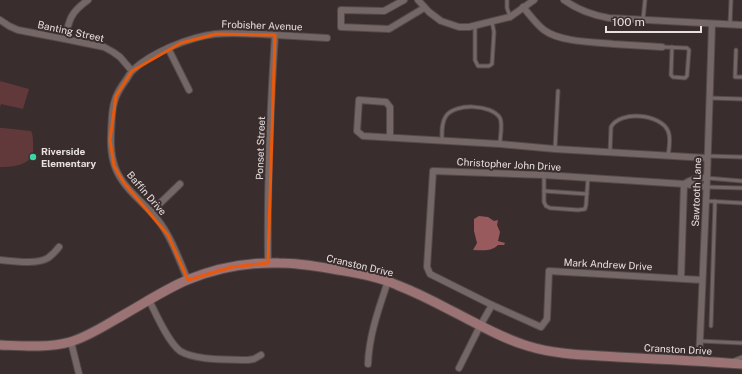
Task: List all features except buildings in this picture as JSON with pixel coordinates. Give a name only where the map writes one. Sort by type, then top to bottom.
[{"type":"street","points":[[65,39],[68,23],[71,17],[74,12],[88,0]]},
{"type":"street","points":[[404,0],[384,11],[341,10],[341,27],[389,29],[424,8]]},
{"type":"street","points":[[418,0],[424,8],[434,16],[459,27],[475,26],[510,16],[533,0]]},
{"type":"street","points":[[564,0],[577,8],[598,16],[742,25]]},
{"type":"street","points":[[524,7],[534,21],[545,30],[558,37],[570,40],[599,43],[662,47]]},
{"type":"street","name":"Banting Street","points":[[0,20],[18,30],[33,34],[104,47],[120,57],[132,71]]},
{"type":"street","name":"Sawtooth Lane","points":[[699,361],[712,24]]},
{"type":"street","name":"Frobisher Avenue","points":[[132,71],[168,48],[196,38],[216,34],[239,33],[327,38]]},
{"type":"street","name":"Ponset Street","points":[[268,263],[271,102],[275,35]]},
{"type":"street","points":[[168,48],[189,90]]},
{"type":"street","name":"Baffin Drive","points":[[132,71],[116,96],[113,108],[110,149],[114,166],[130,191],[159,221],[168,235],[188,280]]},
{"type":"street","points":[[390,138],[390,107],[386,102],[359,100],[357,131],[363,136],[390,138],[500,144],[668,156],[707,157]]},
{"type":"street","name":"Christopher John Drive","points":[[428,271],[432,171],[544,175],[684,184],[706,187]]},
{"type":"street","name":"Christopher John Drive","points":[[684,184],[691,180],[707,178]]},
{"type":"street","points":[[151,212],[180,184]]},
{"type":"street","points":[[681,278],[684,184]]},
{"type":"street","points":[[0,260],[38,262],[54,253],[59,247]]},
{"type":"street","name":"Cranston Drive","points":[[0,345],[37,347],[71,342],[91,334],[149,300],[188,280],[232,266],[268,263],[298,264],[365,275],[388,281],[429,299],[480,326],[517,342],[551,352],[742,364]]},
{"type":"street","name":"Mark Andrew Drive","points":[[428,271],[430,274],[492,305],[541,327],[547,319],[549,271],[702,280]]},
{"type":"street","points":[[368,364],[368,355],[374,324],[388,281]]},
{"type":"street","points":[[149,300],[172,343],[189,355],[201,358],[248,360],[261,356]]},
{"type":"street","points":[[459,368],[492,305]]},
{"type":"street","points":[[71,342],[79,374]]},
{"type":"lane","points":[[507,0],[507,8],[510,16]]},
{"type":"lane","points":[[644,20],[645,0]]},
{"type":"lane","points":[[730,25],[731,0]]},
{"type":"lane","points":[[475,26],[475,60],[478,66],[489,66],[492,64],[494,32],[491,22]]},
{"type":"lane","points":[[662,47],[672,47],[687,48],[689,50],[687,76],[685,78],[673,77],[671,75],[672,47]]},
{"type":"lane","points":[[736,50],[735,77],[742,77]]},
{"type":"lane","points":[[555,149],[558,91]]},
{"type":"lane","points":[[709,98],[742,100]]},
{"type":"lane","points":[[442,141],[443,122],[445,117],[454,110],[474,107],[486,109],[497,115],[500,119],[500,144]]},
{"type":"lane","points":[[610,152],[613,124],[617,121],[630,117],[645,117],[663,124],[668,130],[668,156]]},
{"type":"lane","points":[[707,157],[742,157]]},
{"type":"lane","points":[[544,175],[544,202],[546,206],[550,208],[578,210],[585,209],[588,178]]},
{"type":"lane","points":[[707,178],[742,181]]},
{"type":"lane","points":[[706,187],[742,188]]},
{"type":"lane","points":[[544,191],[587,194]]},
{"type":"lane","points":[[706,201],[742,203]]},
{"type":"lane","points":[[711,326],[715,201]]},
{"type":"lane","points":[[701,311],[711,311]]},
{"type":"lane","points":[[700,341],[742,343]]},
{"type":"lane","points":[[723,363],[742,357]]},
{"type":"highlighted area","points":[[216,34],[275,35],[268,263],[232,267],[188,280],[168,235],[124,183],[114,166],[110,140],[116,96],[132,71],[181,43]]},
{"type":"shaded area","points":[[0,81],[29,89],[23,109],[1,104],[0,107]]},
{"type":"shaded area","points":[[0,128],[31,131],[33,137],[33,151],[32,156],[26,162],[8,167],[0,167]]},
{"type":"shaded area","points":[[479,216],[488,217],[494,221],[498,220],[497,225],[500,232],[498,241],[505,243],[504,245],[498,245],[490,250],[473,250],[477,243],[474,231],[474,219]]},
{"type":"place","name":"Riverside Elementary","points":[[33,157]]}]
